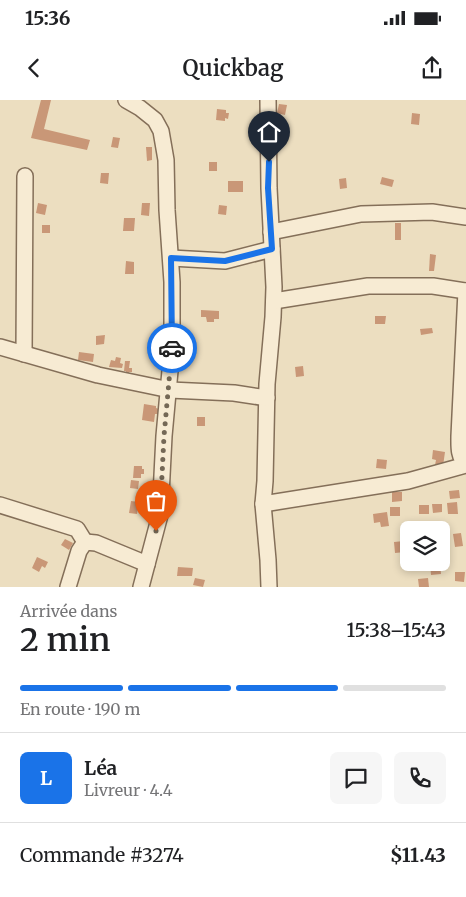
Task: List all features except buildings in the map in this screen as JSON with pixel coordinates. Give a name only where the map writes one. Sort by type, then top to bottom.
[{"type":"street","points":[[126,100],[155,120],[162,131],[166,160],[171,258],[172,350],[170,390],[164,436],[160,515],[141,587]]},
{"type":"street","points":[[268,100],[268,188],[274,301],[267,398],[263,504],[268,560],[268,587]]},
{"type":"street","points":[[24,354],[25,176]]},
{"type":"street","points":[[271,232],[362,214],[432,212],[466,217]]},
{"type":"street","points":[[171,258],[225,261],[272,249]]},
{"type":"street","points":[[263,504],[408,481],[466,464],[460,454],[458,436],[466,291],[433,286],[368,286],[274,301]]},
{"type":"street","points":[[0,347],[98,376],[170,390],[234,393],[267,398]]},
{"type":"street","points":[[0,504],[76,529],[85,542]]},
{"type":"street","points":[[85,542],[96,543],[147,564]]},
{"type":"street","points":[[68,587],[79,551],[85,542]]},
{"type":"way so far","points":[[156,531],[160,515],[164,436],[170,390],[172,348]]},
{"type":"route","points":[[172,348],[171,258],[225,261],[272,249],[268,188],[269,162]]}]
